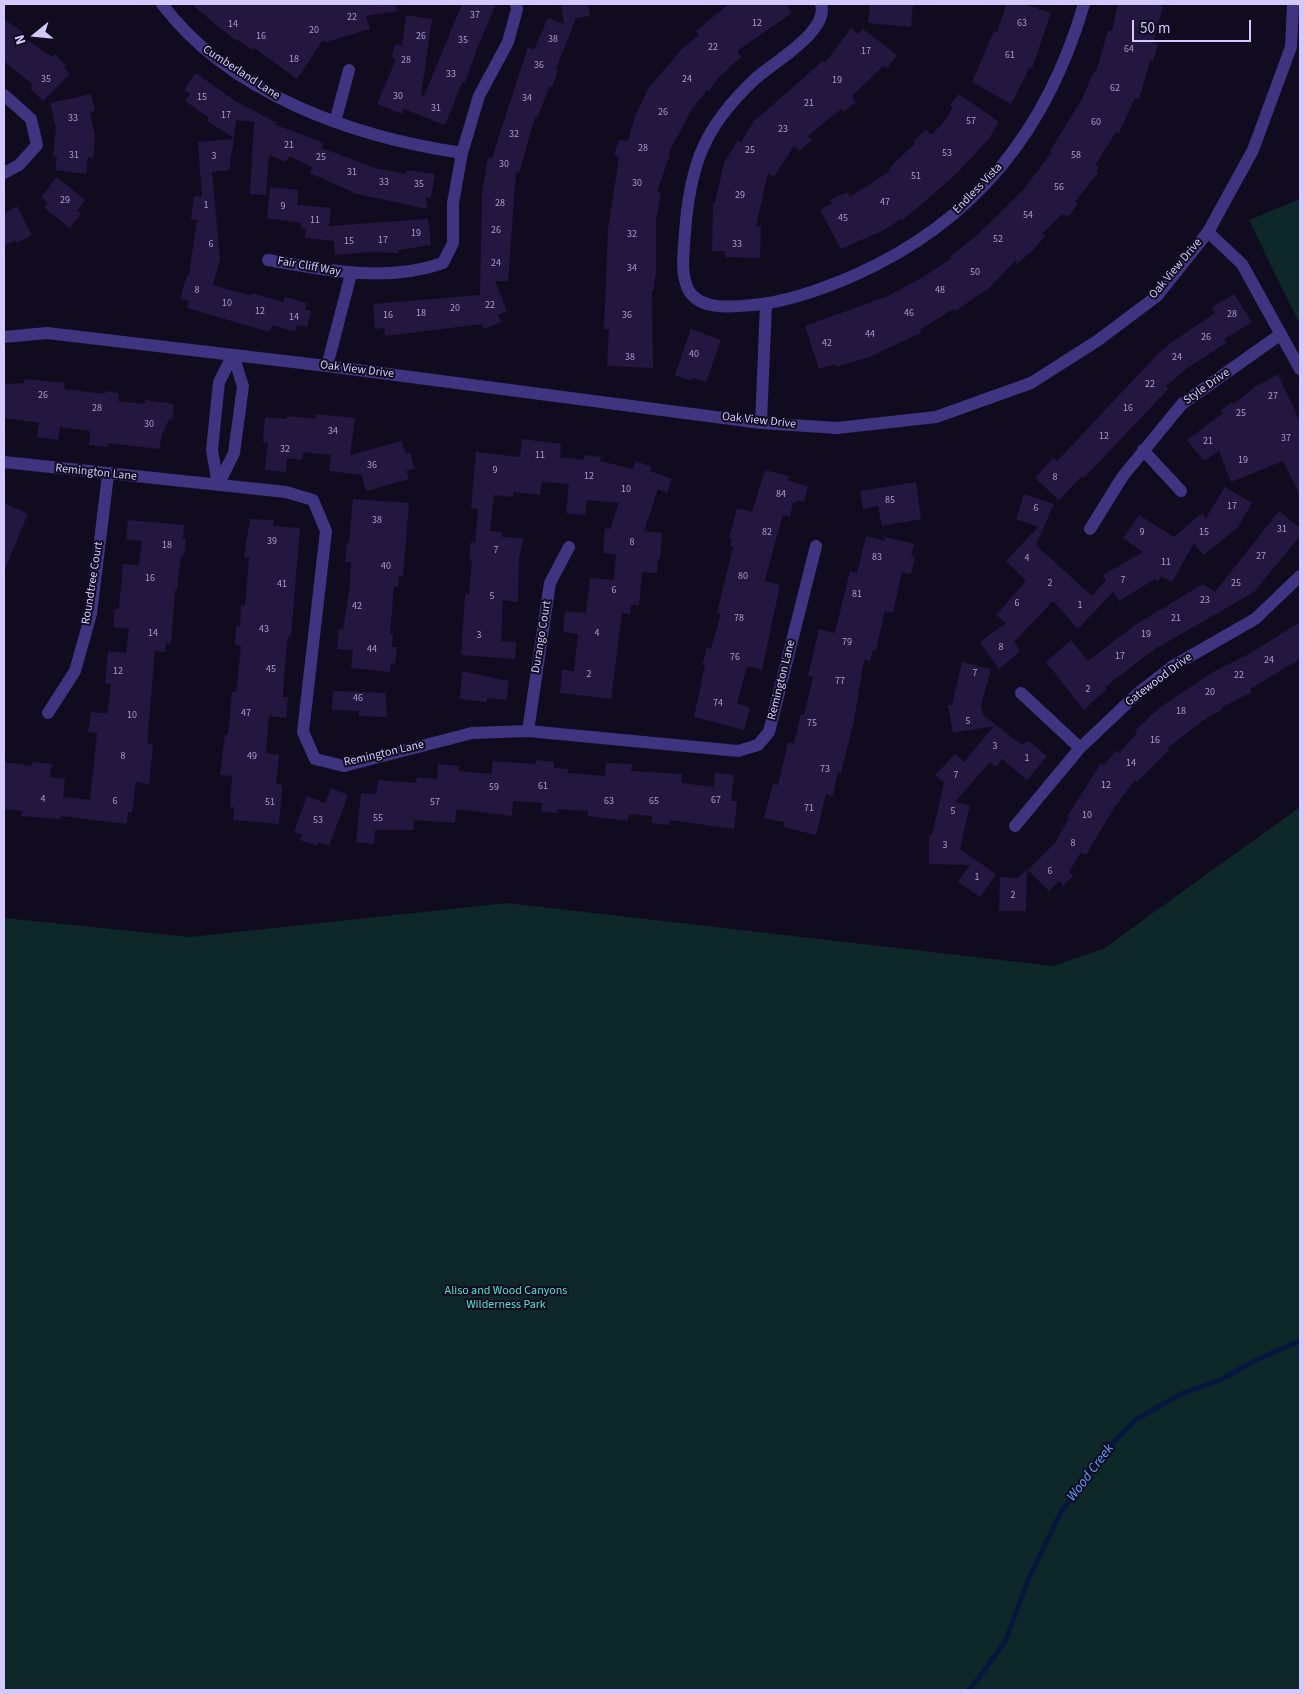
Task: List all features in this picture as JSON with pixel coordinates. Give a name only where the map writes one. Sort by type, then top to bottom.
[{"type":"street","name":"Cumberland Lane","points":[[162,4],[199,45],[234,70],[283,100],[335,122],[418,147],[462,153]]},
{"type":"street","name":"Fair Cliff Way","points":[[268,260],[351,274],[425,270],[443,263],[453,243],[452,204],[462,153],[479,96],[508,42],[517,9],[516,4]]},
{"type":"street","name":"Endless Vista","points":[[820,4],[821,18],[814,30],[754,80],[716,121],[696,162],[687,204],[684,277],[689,292],[702,302],[730,307],[766,304],[834,284],[892,258],[940,226],[986,184],[1033,124],[1063,65],[1084,4]]},
{"type":"street","name":"Oak View Drive","points":[[4,337],[47,333],[327,366],[761,423],[837,428],[936,417],[1031,383],[1097,341],[1157,296],[1208,232],[1253,150],[1291,46],[1293,4]]},
{"type":"street","points":[[335,122],[349,70]]},
{"type":"street","points":[[4,95],[31,119],[37,145],[19,165],[4,173]]},
{"type":"street","points":[[1208,232],[1242,264],[1300,369]]},
{"type":"street","points":[[327,366],[351,274]]},
{"type":"street","points":[[761,423],[766,304]]},
{"type":"street","name":"Style Drive","points":[[1090,529],[1123,476],[1182,404],[1281,334]]},
{"type":"street","points":[[218,485],[212,450],[219,382],[234,355]]},
{"type":"street","points":[[218,485],[234,453],[243,386],[234,355]]},
{"type":"street","points":[[214,429],[237,431]]},
{"type":"street","points":[[1143,450],[1181,490]]},
{"type":"street","name":"Remington Lane","points":[[4,462],[108,475],[286,492],[313,500],[326,531],[303,732],[315,759],[344,766],[472,733],[528,731],[738,752],[758,745],[769,732],[816,546]]},
{"type":"street","name":"Roundtree Court","points":[[48,713],[75,671],[91,614],[108,475]]},
{"type":"street","name":"Durango Court","points":[[528,731],[550,583],[569,547]]},
{"type":"street","name":"Gatewood Drive","points":[[1015,826],[1080,748],[1136,694],[1173,666],[1255,618],[1300,576]]},
{"type":"street","points":[[1021,693],[1080,748]]},
{"type":"green space","points":[[1300,199],[1300,325],[1249,220]]},
{"type":"green space","name":"Aliso and Wood Canyons Wilderness Park","points":[[1300,807],[1300,1690],[4,1690],[4,918],[190,937],[507,903],[1053,966],[1103,949]]},
{"type":"building","points":[[191,4],[396,4],[397,11],[366,16],[370,29],[326,42],[323,40],[297,79],[254,48],[253,50],[235,40]]},
{"type":"building","points":[[462,4],[496,4],[477,48],[465,83],[462,82],[445,125],[404,109],[402,114],[377,104],[396,59],[391,57],[396,44],[402,46],[406,15],[432,19],[421,95],[424,96]]},
{"type":"building","points":[[561,4],[588,4],[590,16],[576,18],[556,69],[558,70],[552,87],[550,86],[537,118],[535,117],[519,173],[516,172],[508,281],[495,281],[507,311],[498,315],[501,322],[484,329],[482,324],[385,336],[384,328],[375,329],[373,304],[480,295],[482,194],[488,157],[492,158],[528,47],[534,50],[548,18],[564,24]]},
{"type":"building","points":[[729,4],[786,4],[792,13],[737,51],[741,57],[718,78],[692,109],[668,154],[670,154],[657,192],[661,193],[656,219],[656,276],[654,290],[652,290],[653,368],[607,366],[609,329],[604,329],[608,229],[619,157],[614,155],[619,140],[628,141],[635,116],[649,87],[682,49],[699,35],[696,31]]},
{"type":"building","points":[[870,4],[913,4],[911,27],[868,23]]},
{"type":"building","points":[[1007,4],[1024,4],[1051,13],[1032,68],[1030,67],[1011,104],[972,82],[994,31],[997,32]]},
{"type":"building","points":[[1118,4],[1153,4],[1163,6],[1153,43],[1158,44],[1153,61],[1150,60],[1139,100],[1135,98],[1119,133],[1116,132],[1095,165],[1099,167],[1096,172],[1098,173],[1075,202],[1078,204],[1069,216],[1062,214],[1042,234],[1045,236],[1031,252],[1017,264],[1015,261],[989,288],[955,311],[953,309],[920,330],[921,333],[869,357],[836,367],[835,364],[819,369],[805,326],[888,296],[925,276],[952,258],[950,256],[974,238],[1023,190],[1052,152],[1050,151],[1082,99],[1094,71],[1096,72],[1108,30],[1112,31]]},
{"type":"building","points":[[4,19],[25,34],[23,37],[52,57],[55,54],[66,66],[64,68],[70,74],[43,101],[30,88],[33,85],[4,61]]},
{"type":"building","points":[[851,28],[858,34],[863,29],[897,55],[887,68],[883,66],[852,96],[855,102],[844,112],[841,109],[808,136],[812,140],[799,151],[794,146],[774,177],[768,173],[756,226],[761,226],[760,258],[725,257],[725,251],[712,251],[713,202],[715,203],[724,163],[738,140],[741,142],[754,121],[823,61],[825,63]]},
{"type":"building","points":[[196,73],[235,101],[279,124],[271,123],[324,143],[322,148],[375,168],[406,174],[407,170],[435,174],[431,198],[426,197],[428,209],[357,194],[310,173],[312,167],[289,156],[286,162],[269,155],[266,195],[250,194],[254,122],[236,120],[234,138],[207,121],[209,118],[185,101],[190,94],[184,90]]},
{"type":"building","points":[[91,94],[95,111],[90,112],[95,135],[93,158],[88,157],[86,174],[55,170],[57,157],[53,156],[56,128],[50,103]]},
{"type":"building","points":[[959,94],[999,122],[988,140],[954,176],[903,220],[901,219],[884,230],[841,249],[820,210],[832,203],[830,200],[847,192],[850,197],[890,171],[894,163],[915,144],[913,142],[926,129],[931,135],[942,124],[953,108],[950,105]]},
{"type":"building","points":[[234,139],[229,170],[212,172],[220,259],[213,285],[283,302],[285,297],[307,303],[305,309],[311,311],[307,327],[297,325],[295,332],[272,325],[270,332],[252,327],[187,308],[189,301],[180,299],[187,275],[189,275],[197,220],[191,219],[194,196],[202,197],[198,142]]},
{"type":"building","points":[[57,177],[85,200],[77,211],[81,214],[70,228],[44,208],[48,203],[41,197]]},
{"type":"building","points":[[270,187],[299,190],[297,205],[331,208],[329,226],[428,219],[431,245],[398,250],[399,253],[369,252],[335,255],[334,241],[305,238],[306,229],[301,228],[301,223],[267,218]]},
{"type":"building","points":[[17,206],[32,235],[17,243],[15,240],[4,246],[4,214]]},
{"type":"building","points":[[1234,294],[1252,322],[1224,339],[1226,343],[1186,369],[1166,386],[1169,388],[1085,477],[1081,477],[1059,500],[1035,478],[1053,458],[1057,461],[1157,355],[1169,344],[1215,313],[1211,308]]},
{"type":"building","points":[[691,329],[721,340],[706,382],[693,378],[692,381],[675,375]]},
{"type":"building","points":[[1278,374],[1300,422],[1300,495],[1283,461],[1231,482],[1219,451],[1203,460],[1187,440],[1223,413],[1221,410],[1232,402],[1233,404],[1255,387]]},
{"type":"building","points":[[25,379],[65,383],[64,389],[105,394],[105,391],[119,393],[118,401],[145,404],[145,400],[174,404],[172,420],[169,419],[162,434],[159,449],[108,443],[107,447],[89,445],[90,431],[60,427],[58,440],[37,437],[39,423],[4,418],[4,384],[24,383]]},
{"type":"building","points":[[316,414],[355,418],[350,455],[402,441],[406,454],[410,453],[415,468],[406,471],[409,479],[366,491],[362,475],[329,471],[331,455],[303,452],[302,460],[287,458],[286,472],[265,470],[268,443],[263,442],[265,417],[287,419],[287,416],[315,419]]},
{"type":"building","points":[[522,439],[561,444],[560,457],[584,460],[584,455],[601,457],[600,461],[633,469],[636,461],[652,467],[650,471],[672,479],[667,493],[658,489],[644,531],[662,533],[660,558],[658,558],[657,573],[642,572],[639,605],[631,605],[630,614],[622,613],[611,699],[560,693],[562,670],[574,671],[578,634],[563,632],[565,611],[586,613],[590,578],[614,580],[616,554],[603,553],[605,528],[610,529],[619,503],[587,500],[585,515],[566,513],[569,484],[542,482],[540,495],[513,492],[513,497],[494,495],[490,531],[502,532],[502,537],[523,538],[519,558],[518,602],[503,600],[501,641],[516,642],[515,659],[461,655],[465,594],[469,594],[472,560],[469,559],[471,542],[475,543],[478,509],[471,508],[476,452],[520,457]]},
{"type":"building","points":[[765,470],[789,476],[788,481],[808,486],[804,502],[798,500],[797,503],[793,502],[790,517],[783,515],[771,557],[765,581],[780,585],[762,670],[747,666],[737,704],[750,707],[744,730],[694,717],[705,665],[702,665],[707,648],[711,649],[721,613],[717,613],[733,547],[730,546],[732,539],[729,538],[737,508],[752,512]]},
{"type":"building","points":[[916,482],[921,519],[882,526],[878,506],[863,509],[860,491]]},
{"type":"building","points":[[1225,487],[1252,503],[1238,527],[1204,555],[1194,543],[1172,582],[1161,576],[1158,581],[1155,579],[1119,601],[1113,592],[1078,629],[1053,601],[1014,642],[1020,651],[999,669],[980,642],[1006,623],[996,615],[1026,581],[1006,561],[1038,527],[1016,519],[1024,494],[1054,504],[1036,545],[1092,596],[1106,580],[1103,575],[1143,552],[1123,538],[1139,515],[1174,537],[1202,513],[1206,518]]},
{"type":"building","points":[[353,499],[409,503],[403,576],[399,576],[398,587],[394,586],[390,634],[393,634],[392,647],[397,647],[395,664],[391,663],[390,672],[351,668],[353,650],[337,649],[339,629],[343,630],[349,592],[351,562],[345,562],[347,543],[349,543]]},
{"type":"building","points":[[4,503],[28,514],[4,571]]},
{"type":"building","points":[[1279,511],[1300,528],[1300,536],[1254,592],[1155,649],[1105,687],[1107,689],[1084,710],[1046,662],[1071,640],[1088,661],[1135,625],[1203,584],[1215,592]]},
{"type":"building","points":[[250,519],[274,520],[273,526],[300,528],[291,636],[288,636],[284,675],[283,697],[288,697],[286,718],[269,716],[266,753],[279,755],[276,784],[282,785],[282,791],[279,824],[233,820],[234,807],[230,807],[232,776],[220,775],[225,734],[228,735],[232,692],[236,692],[241,646],[235,645],[236,626],[240,626],[241,605],[245,606],[249,557],[244,557]]},
{"type":"building","points":[[128,520],[184,525],[183,539],[186,539],[184,556],[181,555],[177,590],[175,590],[171,644],[166,643],[165,652],[155,651],[147,743],[153,744],[149,784],[136,782],[132,812],[128,812],[127,824],[61,816],[60,819],[21,816],[22,811],[4,809],[4,762],[32,766],[33,762],[52,764],[50,777],[65,779],[63,797],[90,800],[97,733],[88,732],[91,712],[107,714],[111,684],[105,683],[108,651],[126,653],[129,629],[113,627],[115,609],[119,609],[123,564],[139,565],[142,541],[126,539]]},
{"type":"building","points":[[866,536],[885,541],[884,537],[914,544],[911,556],[915,557],[911,574],[902,572],[893,613],[885,611],[876,650],[873,650],[870,661],[864,660],[854,721],[841,773],[838,772],[833,796],[826,794],[816,835],[783,827],[784,822],[764,818],[773,784],[778,785],[788,742],[794,744],[801,714],[804,715],[813,677],[808,676],[819,629],[835,633],[850,571],[857,573]]},
{"type":"building","points":[[1300,622],[1300,659],[1250,689],[1252,692],[1221,708],[1222,710],[1208,717],[1167,748],[1169,750],[1137,782],[1135,780],[1114,808],[1086,855],[1081,852],[1069,872],[1073,876],[1063,886],[1059,881],[1049,891],[1028,870],[1055,843],[1069,818],[1067,817],[1101,763],[1104,765],[1117,750],[1119,753],[1137,733],[1135,731],[1159,708],[1213,672],[1251,653]]},
{"type":"building","points":[[962,662],[991,669],[981,705],[983,715],[1022,745],[1029,741],[1047,756],[1027,780],[1002,759],[996,767],[990,762],[955,802],[970,805],[960,849],[996,874],[980,897],[958,882],[970,865],[929,864],[929,835],[932,835],[944,783],[935,775],[955,754],[964,762],[994,726],[953,733],[948,705],[952,705]]},
{"type":"building","points":[[462,671],[508,681],[507,700],[487,698],[487,702],[460,699]]},
{"type":"building","points":[[333,691],[386,693],[387,717],[359,716],[359,711],[332,710]]},
{"type":"building","points":[[536,760],[554,762],[554,768],[568,769],[568,773],[605,776],[606,763],[632,764],[631,771],[682,774],[681,783],[714,787],[715,773],[734,775],[731,801],[737,801],[734,829],[670,820],[669,825],[652,823],[652,816],[629,814],[628,821],[588,816],[588,811],[558,809],[557,813],[541,811],[542,803],[513,801],[512,816],[456,809],[455,823],[414,820],[413,830],[375,830],[374,844],[356,842],[361,793],[376,794],[378,780],[416,783],[417,777],[437,779],[438,764],[459,766],[459,771],[492,774],[493,761],[535,764]]},
{"type":"building","points":[[331,788],[348,795],[329,846],[318,842],[317,846],[300,840],[302,835],[294,832],[307,796],[325,803]]},
{"type":"building","points":[[1027,869],[1026,911],[999,911],[1000,877],[1018,878]]},
{"type":"waterway","name":"Wood Creek","points":[[968,1690],[1006,1640],[1028,1580],[1061,1512],[1109,1447],[1135,1420],[1181,1394],[1220,1380],[1256,1360],[1300,1341]]}]
